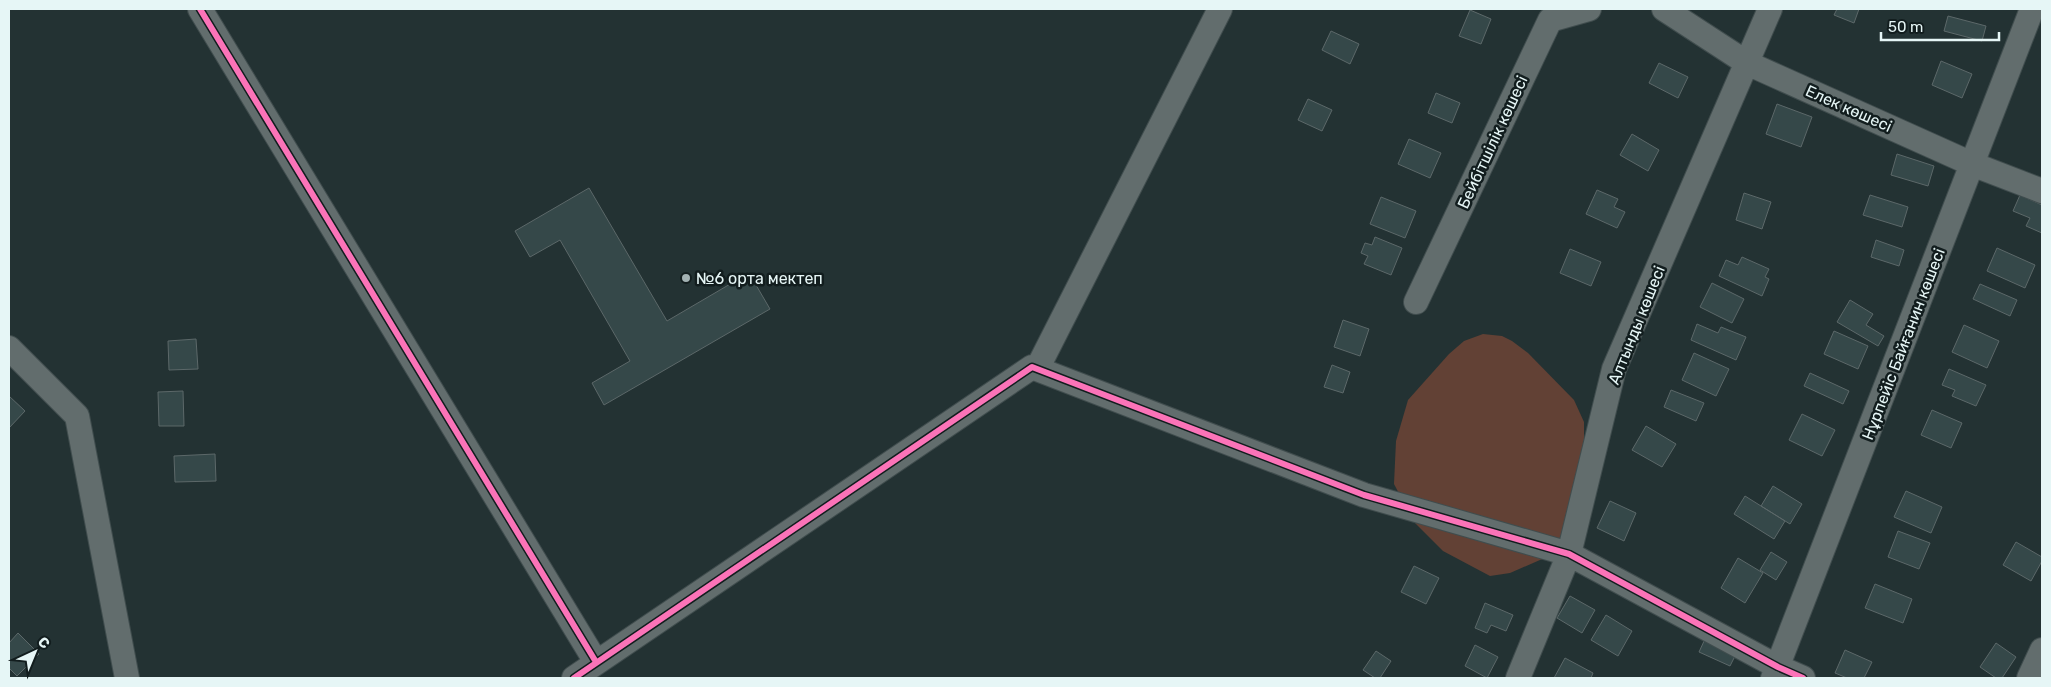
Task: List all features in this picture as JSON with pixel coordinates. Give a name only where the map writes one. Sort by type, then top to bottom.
[{"type":"street","points":[[200,9],[596,662]]},
{"type":"street","points":[[1037,370],[1220,9]]},
{"type":"street","name":"Бейбітшілік көшесі","points":[[1416,302],[1550,20],[1589,9]]},
{"type":"street","name":"Елек көшесі","points":[[1664,9],[1747,62],[1972,164],[2042,191]]},
{"type":"street","name":"Алтынды көшесі","points":[[1518,678],[1569,554],[1614,369],[1770,9]]},
{"type":"street","name":"Нұрпейіс Байғанин көшесі","points":[[1776,673],[2032,9]]},
{"type":"street","points":[[9,348],[77,416],[127,678]]},
{"type":"street","points":[[574,678],[1032,368],[1364,495],[1569,554],[1776,673],[1803,678]]},
{"type":"street","points":[[2029,678],[2042,650]]},
{"type":"shaded area","points":[[1483,334],[1502,336],[1528,353],[1574,400],[1584,422],[1584,461],[1569,529],[1549,556],[1510,573],[1490,576],[1443,551],[1414,522],[1394,484],[1396,441],[1408,400],[1449,354],[1464,341]]},
{"type":"building","points":[[1837,9],[1859,9],[1854,23],[1834,15]]},
{"type":"building","points":[[1470,10],[1491,19],[1481,44],[1459,36]]},
{"type":"building","points":[[1948,16],[1986,26],[1982,41],[1944,31]]},
{"type":"building","points":[[1331,31],[1359,44],[1350,64],[1322,50]]},
{"type":"building","points":[[1941,61],[1972,74],[1962,98],[1932,85]]},
{"type":"building","points":[[1659,63],[1688,77],[1678,98],[1649,83]]},
{"type":"building","points":[[1436,93],[1460,103],[1452,123],[1428,113]]},
{"type":"building","points":[[1308,99],[1332,110],[1322,131],[1298,120]]},
{"type":"building","points":[[1777,104],[1812,117],[1801,147],[1766,134]]},
{"type":"building","points":[[1632,134],[1659,150],[1648,171],[1620,155]]},
{"type":"building","points":[[1409,139],[1441,153],[1430,178],[1398,164]]},
{"type":"building","points":[[1897,154],[1934,166],[1928,186],[1891,175]]},
{"type":"building","points":[[589,188],[667,321],[749,273],[770,309],[604,405],[592,383],[630,361],[560,240],[530,257],[515,231]]},
{"type":"building","points":[[1597,190],[1618,199],[1614,207],[1625,212],[1617,228],[1586,214]]},
{"type":"building","points":[[1744,193],[1771,202],[1762,229],[1736,220]]},
{"type":"building","points":[[1870,195],[1908,207],[1902,227],[1863,215]]},
{"type":"building","points":[[2020,195],[2042,205],[2042,233],[2026,226],[2030,218],[2013,211]]},
{"type":"building","points":[[1381,197],[1416,211],[1405,238],[1370,224]]},
{"type":"building","points":[[1375,237],[1402,248],[1391,275],[1364,264],[1368,256],[1361,253],[1365,243],[1372,245]]},
{"type":"building","points":[[1876,240],[1904,250],[1899,266],[1871,257]]},
{"type":"building","points":[[1997,248],[2035,265],[2025,288],[1987,271]]},
{"type":"building","points":[[1570,249],[1601,262],[1591,286],[1560,273]]},
{"type":"building","points":[[1742,257],[1769,269],[1765,277],[1769,279],[1762,296],[1719,276],[1726,260],[1738,265]]},
{"type":"building","points":[[1712,283],[1744,299],[1732,323],[1700,307]]},
{"type":"building","points":[[1980,284],[2017,300],[2010,316],[1973,299]]},
{"type":"building","points":[[1850,300],[1873,314],[1866,325],[1884,336],[1878,346],[1837,322]]},
{"type":"building","points":[[1343,320],[1369,329],[1360,356],[1334,347]]},
{"type":"building","points":[[1697,324],[1718,333],[1721,327],[1746,337],[1736,360],[1691,340]]},
{"type":"building","points":[[1964,325],[1999,341],[1987,368],[1952,352]]},
{"type":"building","points":[[1834,331],[1868,346],[1858,369],[1824,354]]},
{"type":"building","points":[[196,339],[198,369],[169,370],[168,341]]},
{"type":"building","points":[[1694,353],[1729,369],[1716,396],[1682,380]]},
{"type":"building","points":[[1332,365],[1350,372],[1343,393],[1324,387]]},
{"type":"building","points":[[1949,369],[1986,385],[1976,406],[1952,396],[1955,390],[1942,385]]},
{"type":"building","points":[[1810,373],[1849,391],[1843,404],[1804,386]]},
{"type":"building","points":[[1671,390],[1704,403],[1696,421],[1664,407]]},
{"type":"building","points":[[183,391],[184,426],[159,426],[158,392]]},
{"type":"building","points":[[9,396],[25,411],[9,428]]},
{"type":"building","points":[[1932,410],[1962,423],[1951,448],[1921,435]]},
{"type":"building","points":[[1802,414],[1835,430],[1822,456],[1789,440]]},
{"type":"building","points":[[1646,426],[1676,444],[1662,467],[1632,450]]},
{"type":"building","points":[[215,454],[216,481],[175,482],[174,456]]},
{"type":"building","points":[[1773,486],[1802,504],[1790,524],[1761,506]]},
{"type":"building","points":[[1906,491],[1942,507],[1931,533],[1894,517]]},
{"type":"building","points":[[1745,496],[1785,521],[1774,539],[1734,514]]},
{"type":"building","points":[[1610,501],[1636,513],[1624,541],[1597,528]]},
{"type":"building","points":[[1898,531],[1930,543],[1919,569],[1888,557]]},
{"type":"building","points":[[2016,542],[2042,557],[2042,561],[2031,581],[2003,565]]},
{"type":"building","points":[[1771,552],[1787,562],[1776,580],[1760,570]]},
{"type":"building","points":[[1738,558],[1763,573],[1745,603],[1721,588]]},
{"type":"building","points":[[1414,566],[1439,578],[1426,604],[1401,592]]},
{"type":"building","points":[[1875,584],[1912,599],[1903,623],[1865,608]]},
{"type":"building","points":[[1570,596],[1595,610],[1582,633],[1557,618]]},
{"type":"building","points":[[1485,603],[1513,615],[1506,631],[1491,625],[1487,633],[1475,628]]},
{"type":"building","points":[[1606,615],[1632,631],[1618,656],[1591,640]]},
{"type":"building","points":[[18,633],[39,654],[17,676],[9,668],[9,643]]},
{"type":"building","points":[[1705,639],[1736,654],[1730,666],[1699,652]]},
{"type":"building","points":[[1996,643],[2016,657],[2002,678],[1996,678],[1980,667]]},
{"type":"building","points":[[1475,645],[1498,657],[1487,678],[1465,666]]},
{"type":"building","points":[[1845,650],[1872,662],[1864,678],[1847,678],[1835,673]]},
{"type":"building","points":[[1376,651],[1391,661],[1380,678],[1375,678],[1363,670]]},
{"type":"building","points":[[1565,658],[1593,673],[1591,678],[1554,678]]},
{"type":"cycle path","points":[[200,9],[596,662]]},
{"type":"cycle path","points":[[574,678],[1032,367],[1364,495],[1569,554],[1778,667],[1803,678]]},
{"type":"place","name":"№6 орта мектеп","points":[[686,278]]}]
